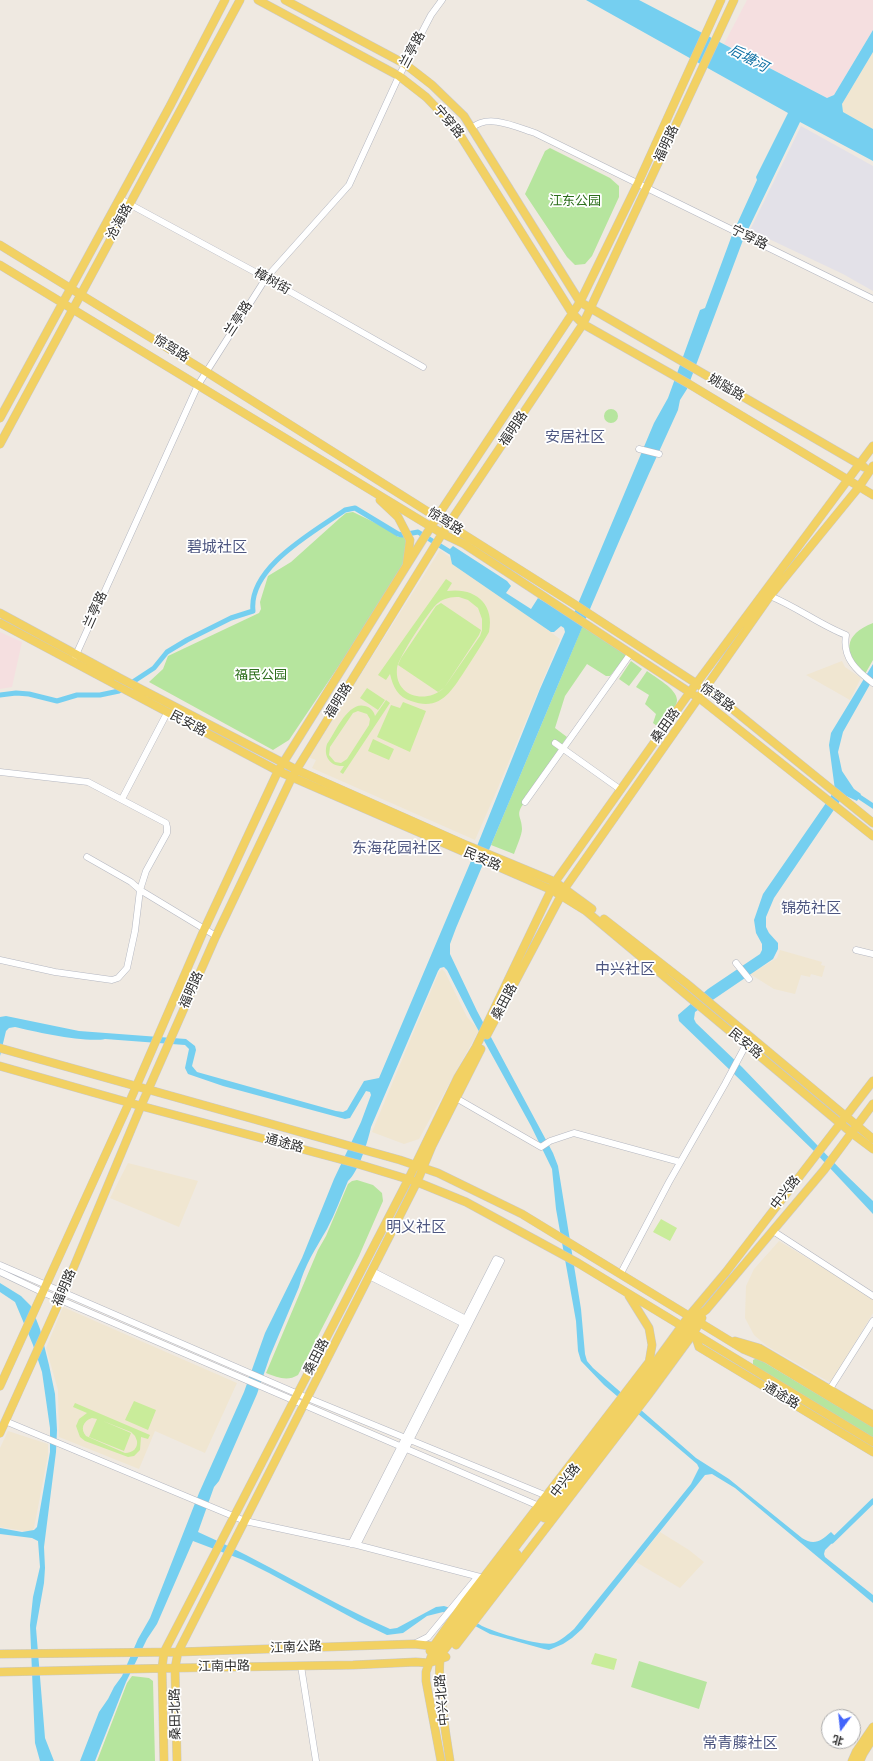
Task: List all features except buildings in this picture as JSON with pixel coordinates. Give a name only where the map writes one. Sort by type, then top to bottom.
[{"type":"main road","name":"沧海路","points":[[0,418],[120,199],[225,0]]},
{"type":"main road","name":"沧海路","points":[[0,444],[240,0]]},
{"type":"main road","name":"宁穿路","points":[[258,0],[399,76],[426,97],[450,122],[460,135],[572,313]]},
{"type":"main road","name":"宁穿路","points":[[285,0],[405,64],[432,85],[464,116],[580,302]]},
{"type":"main road","name":"福明路","points":[[0,1386],[129,1103],[204,930],[282,762],[437,517],[580,302],[688,76],[721,0]]},
{"type":"main road","name":"福明路","points":[[0,1433],[2,1420],[62,1296],[149,1089],[216,936],[292,777],[442,534],[583,324],[734,0]]},
{"type":"main road","name":"惊驾路","points":[[0,245],[81,293],[206,371],[574,604],[720,699],[873,823]]},
{"type":"main road","name":"惊驾路","points":[[0,265],[442,534],[464,544],[631,653],[698,698],[873,836]]},
{"type":"main road","name":"姚隘路","points":[[580,302],[860,465],[872,470]]},
{"type":"main road","points":[[572,313],[583,324]]},
{"type":"main road","name":"姚隘路","points":[[583,324],[673,374],[873,495]]},
{"type":"main road","name":"桑田路","points":[[490,1024],[555,882],[690,692],[873,446]]},
{"type":"main road","name":"桑田路","points":[[490,1024],[564,888],[770,596],[872,470]]},
{"type":"main road","points":[[366,488],[398,517],[409,537],[410,540],[407,566]]},
{"type":"main road","name":"民安路","points":[[0,613],[74,658],[114,680],[297,770],[464,848]]},
{"type":"main road","name":"民安路","points":[[0,623],[74,658]]},
{"type":"main road","name":"民安路","points":[[134,690],[167,713],[278,771],[488,858],[555,882],[696,991],[846,1116],[854,1130],[873,1149]]},
{"type":"main road","name":"民安路","points":[[488,858],[552,890],[586,911],[840,1124],[873,1139]]},
{"type":"main road","points":[[478,1048],[490,1024]]},
{"type":"main road","name":"桑田路","points":[[175,1668],[178,1652],[417,1182],[478,1048]]},
{"type":"main road","name":"桑田路","points":[[162,1668],[164,1652],[408,1180],[458,1077],[478,1048]]},
{"type":"main road","name":"通途路","points":[[4,1049],[345,1144],[423,1168],[522,1214],[744,1349],[873,1415]]},
{"type":"main road","name":"通途路","points":[[2,1066],[129,1103],[358,1164],[417,1182],[466,1202],[578,1263],[873,1442]]},
{"type":"main road","name":"中兴路","points":[[437,1655],[464,1613],[538,1526],[642,1387],[687,1330],[699,1304],[726,1272],[873,1081]]},
{"type":"main road","name":"中兴路","points":[[619,1419],[687,1330],[693,1318],[706,1310],[773,1231],[824,1170],[873,1104]]},
{"type":"main road","points":[[626,1292],[649,1328],[652,1345],[649,1363]]},
{"type":"main road","name":"中兴路","points":[[642,1387],[649,1363],[687,1330]]},
{"type":"main road","name":"通途路","points":[[687,1330],[699,1347],[873,1452]]},
{"type":"main road","name":"通途路","points":[[828,1392],[873,1423]]},
{"type":"main road","points":[[437,1655],[484,1578],[539,1506],[619,1419]]},
{"type":"main road","name":"江南公路","points":[[0,1654],[178,1652],[414,1644],[437,1655]]},
{"type":"main road","name":"江南中路","points":[[0,1672],[28,1673],[162,1668],[301,1666],[416,1662],[437,1655]]},
{"type":"main road","name":"中兴北路","points":[[437,1655],[442,1703],[442,1741]]},
{"type":"main road","name":"中兴北路","points":[[437,1655],[426,1672],[426,1681],[442,1741]]},
{"type":"main road","name":"桑田北路","points":[[162,1668],[164,1761]]},
{"type":"main road","name":"桑田北路","points":[[175,1668],[177,1761]]},
{"type":"main road","points":[[852,1761],[856,1752],[873,1727]]},
{"type":"main road","points":[[860,1761],[873,1738]]},
{"type":"main road","points":[[435,1761],[442,1741]]},
{"type":"main road","points":[[441,1761],[442,1741]]},
{"type":"main road","points":[[442,1741],[450,1761]]},
{"type":"main road","points":[[442,1741],[455,1761]]},
{"type":"street","name":"兰亭路","points":[[74,658],[198,385],[266,278],[349,185],[405,64],[431,15],[442,0]]},
{"type":"street","name":"宁穿路","points":[[472,128],[478,122],[487,120],[515,126],[535,133],[873,299]]},
{"type":"street","name":"樟树街","points":[[120,199],[266,278],[423,367]]},
{"type":"street","points":[[639,449],[659,454]]},
{"type":"street","points":[[770,596],[783,601],[846,636],[845,640],[853,667],[873,683]]},
{"type":"street","points":[[525,802],[631,653]]},
{"type":"street","points":[[122,799],[167,713]]},
{"type":"street","points":[[555,743],[621,790]]},
{"type":"street","points":[[0,772],[88,782],[166,822],[168,827],[167,833],[146,871],[140,890],[135,931],[129,962],[127,968],[118,978],[112,980],[79,976],[0,960]]},
{"type":"street","points":[[87,857],[131,882],[140,890],[216,936]]},
{"type":"street","points":[[856,950],[873,954]]},
{"type":"street","points":[[736,963],[749,979]]},
{"type":"street","points":[[621,1273],[680,1162],[731,1074],[750,1037]]},
{"type":"street","points":[[456,1098],[540,1146],[574,1133],[680,1162]]},
{"type":"street","points":[[773,1231],[873,1296]]},
{"type":"street","points":[[354,1544],[467,1323],[501,1261],[496,1259],[467,1323]]},
{"type":"street","points":[[0,1266],[44,1289]]},
{"type":"street","points":[[0,1272],[265,1379],[296,1397]]},
{"type":"street","points":[[370,1273],[467,1323]]},
{"type":"street","points":[[62,1296],[262,1387],[296,1397],[408,1438],[547,1496]]},
{"type":"street","points":[[828,1392],[873,1322]]},
{"type":"street","points":[[306,1401],[404,1447],[539,1506]]},
{"type":"street","points":[[2,1420],[235,1517],[354,1544],[484,1578]]},
{"type":"street","points":[[414,1644],[458,1621]]},
{"type":"street","points":[[301,1666],[316,1761]]},
{"type":"shaded area","points":[[747,0],[873,0],[873,30],[834,95],[827,98],[724,44]]},
{"type":"shaded area","points":[[873,52],[873,129],[843,112],[842,104]]},
{"type":"shaded area","points":[[801,126],[873,166],[873,291],[843,274],[750,230]]},
{"type":"shaded area","points":[[440,550],[560,639],[475,840],[312,768],[316,760],[308,757]]},
{"type":"shaded area","points":[[0,632],[22,642],[12,687],[0,689]]},
{"type":"shaded area","points":[[842,661],[845,667],[861,678],[850,700],[806,675]]},
{"type":"shaded area","points":[[780,950],[822,962],[821,965],[825,966],[822,977],[811,974],[810,977],[801,975],[795,994],[774,989],[750,974],[777,958]]},
{"type":"shaded area","points":[[442,969],[445,972],[467,1017],[479,1030],[419,1139],[404,1144],[372,1132],[439,972]]},
{"type":"shaded area","points":[[128,1163],[198,1181],[179,1227],[110,1198]]},
{"type":"shaded area","points":[[779,1241],[873,1298],[873,1313],[831,1383],[767,1346],[754,1335],[745,1318],[746,1286],[754,1269]]},
{"type":"shaded area","points":[[63,1307],[237,1383],[205,1453],[155,1431],[139,1469],[59,1437],[58,1390],[46,1348]]},
{"type":"shaded area","points":[[8,1431],[48,1444],[48,1455],[34,1528],[31,1532],[0,1527],[0,1448]]},
{"type":"shaded area","points":[[660,1532],[689,1550],[704,1562],[680,1588],[636,1562]]},
{"type":"green space","name":"江东公园","points":[[550,148],[610,178],[619,186],[619,197],[592,256],[585,264],[575,265],[567,257],[525,194],[545,151]]},
{"type":"green space","points":[[608,409],[614,409],[618,413],[618,419],[614,423],[608,423],[604,419],[604,413]]},
{"type":"green space","name":"福民公园","points":[[353,512],[390,530],[398,537],[408,536],[406,566],[289,740],[273,750],[149,682],[163,669],[168,656],[259,613],[261,609],[260,602],[268,576],[291,562],[346,513]]},
{"type":"green space","points":[[446,579],[452,583],[447,591],[457,590],[466,592],[480,599],[485,605],[489,613],[489,632],[456,684],[444,697],[438,701],[430,704],[421,704],[406,699],[397,691],[390,674],[386,680],[378,675]],"holes":[[[459,597],[468,600],[478,608],[482,619],[482,630],[480,636],[444,688],[428,696],[420,697],[412,695],[400,685],[397,678],[397,668],[408,645],[438,603],[443,600]]]},
{"type":"green space","points":[[441,603],[481,630],[444,688],[438,692],[398,665],[401,658],[436,606]]},
{"type":"green space","points":[[873,623],[873,660],[865,674],[853,659],[850,652],[850,645],[851,639],[856,633]]},
{"type":"green space","points":[[583,625],[623,650],[626,656],[610,676],[606,676],[587,664],[565,696],[555,728],[567,737],[530,792],[525,796],[525,802],[519,813],[522,832],[514,854],[491,845]]},
{"type":"green space","points":[[631,661],[642,669],[629,686],[619,679]]},
{"type":"green space","points":[[647,671],[670,688],[677,700],[672,711],[667,717],[665,715],[657,726],[653,723],[656,714],[645,704],[649,695],[636,687]]},
{"type":"green space","points":[[367,688],[385,700],[378,710],[360,698]]},
{"type":"green space","points":[[386,700],[390,703],[343,774],[340,772],[344,766],[335,765],[329,760],[326,753],[327,744],[343,719],[353,708],[365,706],[373,711],[375,716]],"holes":[[[358,711],[367,714],[370,719],[369,725],[347,759],[341,763],[335,762],[329,755],[330,747],[353,713]]]},
{"type":"green space","points":[[403,702],[426,711],[410,752],[377,737],[391,705],[400,708]]},
{"type":"green space","points":[[373,739],[394,749],[389,760],[368,751]]},
{"type":"green space","points":[[357,1180],[373,1185],[382,1193],[383,1201],[359,1256],[298,1375],[286,1378],[266,1373],[318,1250],[326,1236],[348,1184]]},
{"type":"green space","points":[[661,1219],[677,1228],[670,1241],[653,1232]]},
{"type":"green space","points":[[757,1358],[873,1427],[873,1438],[753,1365],[753,1360]]},
{"type":"green space","points":[[134,1401],[156,1410],[148,1430],[125,1420]]},
{"type":"green space","points":[[75,1403],[150,1435],[148,1439],[141,1437],[140,1450],[134,1456],[128,1457],[85,1441],[80,1437],[76,1426],[79,1419],[87,1413],[73,1407]],"holes":[[[92,1418],[97,1419],[89,1437],[124,1451],[131,1433],[103,1421],[131,1432],[137,1441],[136,1448],[133,1451],[125,1453],[86,1436],[83,1431],[83,1426],[86,1421]]]},
{"type":"green space","points":[[595,1653],[617,1659],[614,1670],[591,1664]]},
{"type":"green space","points":[[639,1661],[707,1682],[699,1709],[631,1687]]},
{"type":"green space","points":[[132,1676],[149,1678],[153,1681],[155,1761],[97,1761],[127,1683]]},
{"type":"water","name":"后塘河","points":[[586,0],[639,0],[827,98],[834,95],[873,30],[873,52],[842,104],[843,112],[873,129],[873,161],[800,122],[743,240],[687,389],[680,400],[678,410],[620,538],[456,928],[450,944],[450,954],[477,1011],[553,1153],[558,1166],[581,1309],[587,1361],[593,1368],[696,1458],[729,1479],[802,1538],[810,1542],[814,1542],[821,1540],[831,1532],[837,1538],[825,1550],[825,1557],[873,1595],[873,1603],[735,1488],[712,1474],[705,1475],[582,1629],[563,1644],[549,1650],[490,1634],[451,1613],[443,1612],[427,1616],[403,1633],[387,1635],[243,1560],[193,1541],[157,1624],[147,1639],[126,1682],[95,1761],[80,1761],[99,1712],[122,1676],[138,1639],[150,1618],[199,1493],[244,1392],[265,1333],[302,1258],[334,1179],[361,1122],[371,1095],[370,1092],[366,1091],[350,1118],[345,1119],[223,1086],[188,1074],[185,1068],[189,1049],[185,1045],[105,1039],[86,1040],[15,1027],[9,1028],[6,1031],[0,1056],[0,1017],[6,1016],[79,1031],[186,1039],[195,1046],[196,1050],[192,1066],[197,1072],[336,1111],[343,1112],[347,1110],[364,1081],[379,1078],[471,861],[540,689],[565,632],[564,628],[561,626],[554,632],[551,632],[452,564],[449,550],[453,546],[507,581],[511,586],[506,593],[531,609],[538,598],[572,618],[654,423],[668,398],[700,310],[705,308],[732,235],[757,180],[756,177],[788,113]],"holes":[[[444,967],[531,1126],[552,1169],[556,1209],[576,1321],[578,1351],[581,1361],[604,1385],[697,1464],[699,1468],[691,1484],[574,1629],[562,1639],[548,1644],[529,1641],[497,1632],[482,1626],[449,1607],[444,1606],[436,1607],[397,1628],[390,1629],[341,1606],[247,1555],[198,1532],[214,1487],[219,1481],[257,1394],[270,1356],[307,1264],[330,1223],[348,1181],[356,1170],[365,1148],[371,1127],[438,971],[440,968]]]},
{"type":"water","points":[[873,664],[873,679],[843,732],[838,752],[842,771],[854,789],[861,794],[857,801],[844,795],[774,898],[766,917],[766,927],[778,943],[778,949],[773,959],[695,1012],[694,1019],[696,1023],[742,1067],[873,1201],[873,1214],[813,1150],[679,1021],[678,1015],[708,989],[760,954],[762,944],[756,933],[754,920],[763,894],[835,790],[829,745],[831,733]]},
{"type":"water","points":[[0,1283],[21,1296],[31,1306],[40,1329],[55,1394],[57,1430],[56,1452],[44,1547],[44,1583],[36,1628],[45,1738],[54,1761],[40,1761],[35,1743],[30,1625],[33,1597],[40,1567],[38,1541],[32,1538],[0,1534],[0,1528],[22,1532],[34,1530],[37,1527],[50,1452],[50,1428],[42,1372],[33,1345],[15,1302],[0,1292]]},
{"type":"waterway","points":[[0,695],[16,693],[29,694],[57,701],[77,695],[100,695],[119,691],[154,668],[167,652],[187,640],[231,618],[253,611],[254,595],[261,580],[272,566],[301,540],[345,510],[355,508],[398,534],[402,535],[418,532],[455,555]]},
{"type":"waterway","points":[[855,794],[873,806]]},
{"type":"waterway","points":[[832,1541],[873,1501]]},
{"type":"district","name":"安居社区","points":[[575,438]]},
{"type":"district","name":"碧城社区","points":[[217,548]]},
{"type":"district","name":"东海花园社区","points":[[397,849]]},
{"type":"district","name":"锦苑社区","points":[[811,909]]},
{"type":"district","name":"中兴社区","points":[[625,970]]},
{"type":"district","name":"明义社区","points":[[416,1228]]},
{"type":"district","name":"常青藤社区","points":[[740,1744]]}]
